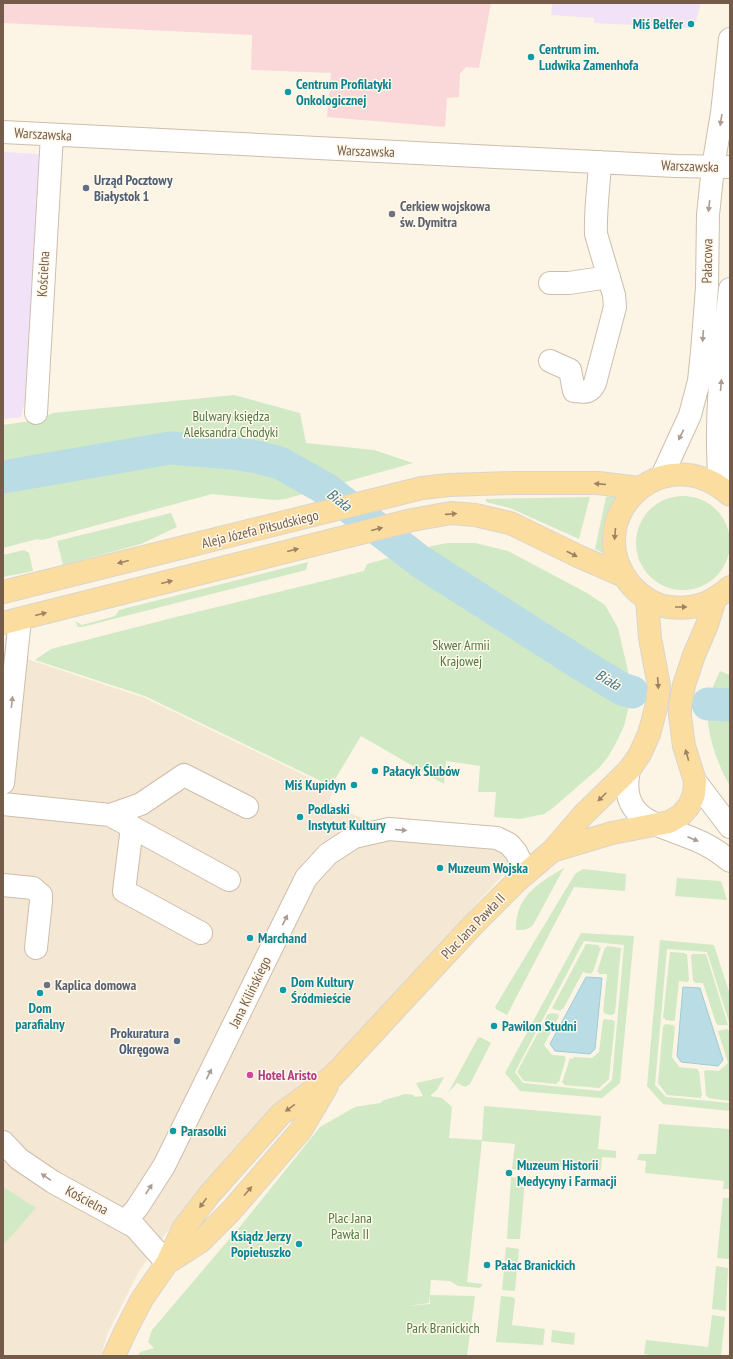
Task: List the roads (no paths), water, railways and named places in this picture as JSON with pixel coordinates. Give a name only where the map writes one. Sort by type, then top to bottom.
[{"type":"main road","points":[[723,593],[699,606],[681,608],[664,606],[647,599],[634,589],[624,576],[617,562],[614,546],[615,530],[620,514],[628,500],[639,488],[650,481],[662,476],[682,473],[702,477],[725,490]]},
{"type":"main road","name":"Aleja Józefa Piłsudskiego","points":[[3,592],[422,488],[513,482],[598,483],[639,488]]},
{"type":"main road","name":"Aleja Józefa Piłsudskiego","points":[[12,621],[412,520],[451,513],[475,515],[510,523],[580,557],[624,576]]},
{"type":"main road","points":[[695,781],[684,746],[681,729],[680,706],[684,685],[694,655],[723,593]]},
{"type":"main road","name":"Plac Jana Pawła II","points":[[114,1356],[124,1332],[142,1299],[167,1263],[183,1230],[209,1195],[281,1114],[333,1076],[473,925],[526,872],[552,851],[583,815],[629,770],[640,754],[652,726],[659,686],[650,638],[647,599]]},
{"type":"main road","name":"Plac Jana Pawła II","points":[[552,851],[612,833],[669,822],[681,815],[689,806],[694,794],[695,781]]},
{"type":"street","name":"Pałacowa","points":[[662,476],[690,415],[699,381],[707,287],[708,214],[722,167],[722,113],[730,39]]},
{"type":"street","name":"Warszawska","points":[[3,132],[675,166],[722,167]]},
{"type":"street","name":"Kościelna","points":[[36,413],[52,135]]},
{"type":"street","points":[[550,362],[570,370],[574,391],[586,393],[592,389],[595,383],[615,307],[614,295],[596,234],[600,184],[600,162]]},
{"type":"street","points":[[550,283],[569,283],[609,277]]},
{"type":"street","name":"Pałacowa","points":[[725,490],[717,454],[726,318],[730,289]]},
{"type":"street","points":[[3,783],[12,621]]},
{"type":"street","points":[[629,770],[626,784],[628,798],[634,810],[644,819],[714,848],[730,861]]},
{"type":"street","points":[[110,815],[141,804],[184,775],[247,806]]},
{"type":"street","points":[[695,781],[730,827]]},
{"type":"street","points":[[3,804],[110,815],[229,880]]},
{"type":"street","points":[[132,827],[124,891],[201,933]]},
{"type":"street","name":"Jana Kilińskiego","points":[[126,1221],[137,1208],[164,1166],[306,878],[328,854],[354,837],[389,829],[497,838],[509,844],[516,852],[526,872]]},
{"type":"street","points":[[3,885],[33,888],[41,895],[36,948]]},
{"type":"street","name":"Kościelna","points":[[3,1142],[19,1159],[53,1182],[135,1227],[167,1263]]},
{"type":"water","points":[[586,977],[602,978],[595,1049],[590,1054],[555,1051],[550,1044]]},
{"type":"water","points":[[683,987],[700,988],[723,1060],[718,1066],[681,1062],[677,1056]]},
{"type":"waterway","name":"Biała","points":[[3,477],[170,448],[233,453],[280,463],[326,489],[421,562],[584,666],[622,689],[632,692]]},
{"type":"waterway","name":"Biała","points":[[708,704],[730,705]]},
{"type":"place","name":"Miś Belfer","points":[[691,24]]},
{"type":"place","name":"Centrum im. Ludwika Zamenhofa","points":[[531,57]]},
{"type":"place","name":"Centrum Profilatyki Onkologicznej","points":[[288,92]]},
{"type":"place","name":"Urząd Pocztowy Białystok 1","points":[[86,188]]},
{"type":"place","name":"Cerkiew wojskowa św. Dymitra","points":[[392,214]]},
{"type":"place","name":"Pałacyk Ślubów","points":[[375,771]]},
{"type":"place","name":"Miś Kupidyn","points":[[354,785]]},
{"type":"place","name":"Podlaski Instytut Kultury","points":[[300,817]]},
{"type":"place","name":"Muzeum Wojska","points":[[440,868]]},
{"type":"place","name":"Marchand","points":[[250,938]]},
{"type":"place","name":"Kaplica domowa","points":[[47,985]]},
{"type":"place","name":"Dom Kultury Śródmieście","points":[[283,990]]},
{"type":"place","name":"Dom parafialny","points":[[40,993]]},
{"type":"place","name":"Pawilon Studni","points":[[494,1026]]},
{"type":"place","name":"Prokuratura Okręgowa","points":[[177,1041]]},
{"type":"place","name":"Hotel Aristo","points":[[250,1075]]},
{"type":"place","name":"Parasolki","points":[[173,1131]]},
{"type":"place","name":"Muzeum Historii Medycyny i Farmacji","points":[[509,1173]]},
{"type":"place","name":"Ksiądz Jerzy Popiełuszko","points":[[299,1244]]},
{"type":"place","name":"Pałac Branickich","points":[[487,1265]]},
{"type":"park label","name":"Bulwary księdza Aleksandra Chodyki","points":[[231,424]]},
{"type":"park label","name":"Skwer Armii Krajowej","points":[[461,654]]},
{"type":"park label","name":"Park Branickich","points":[[443,1328]]}]
